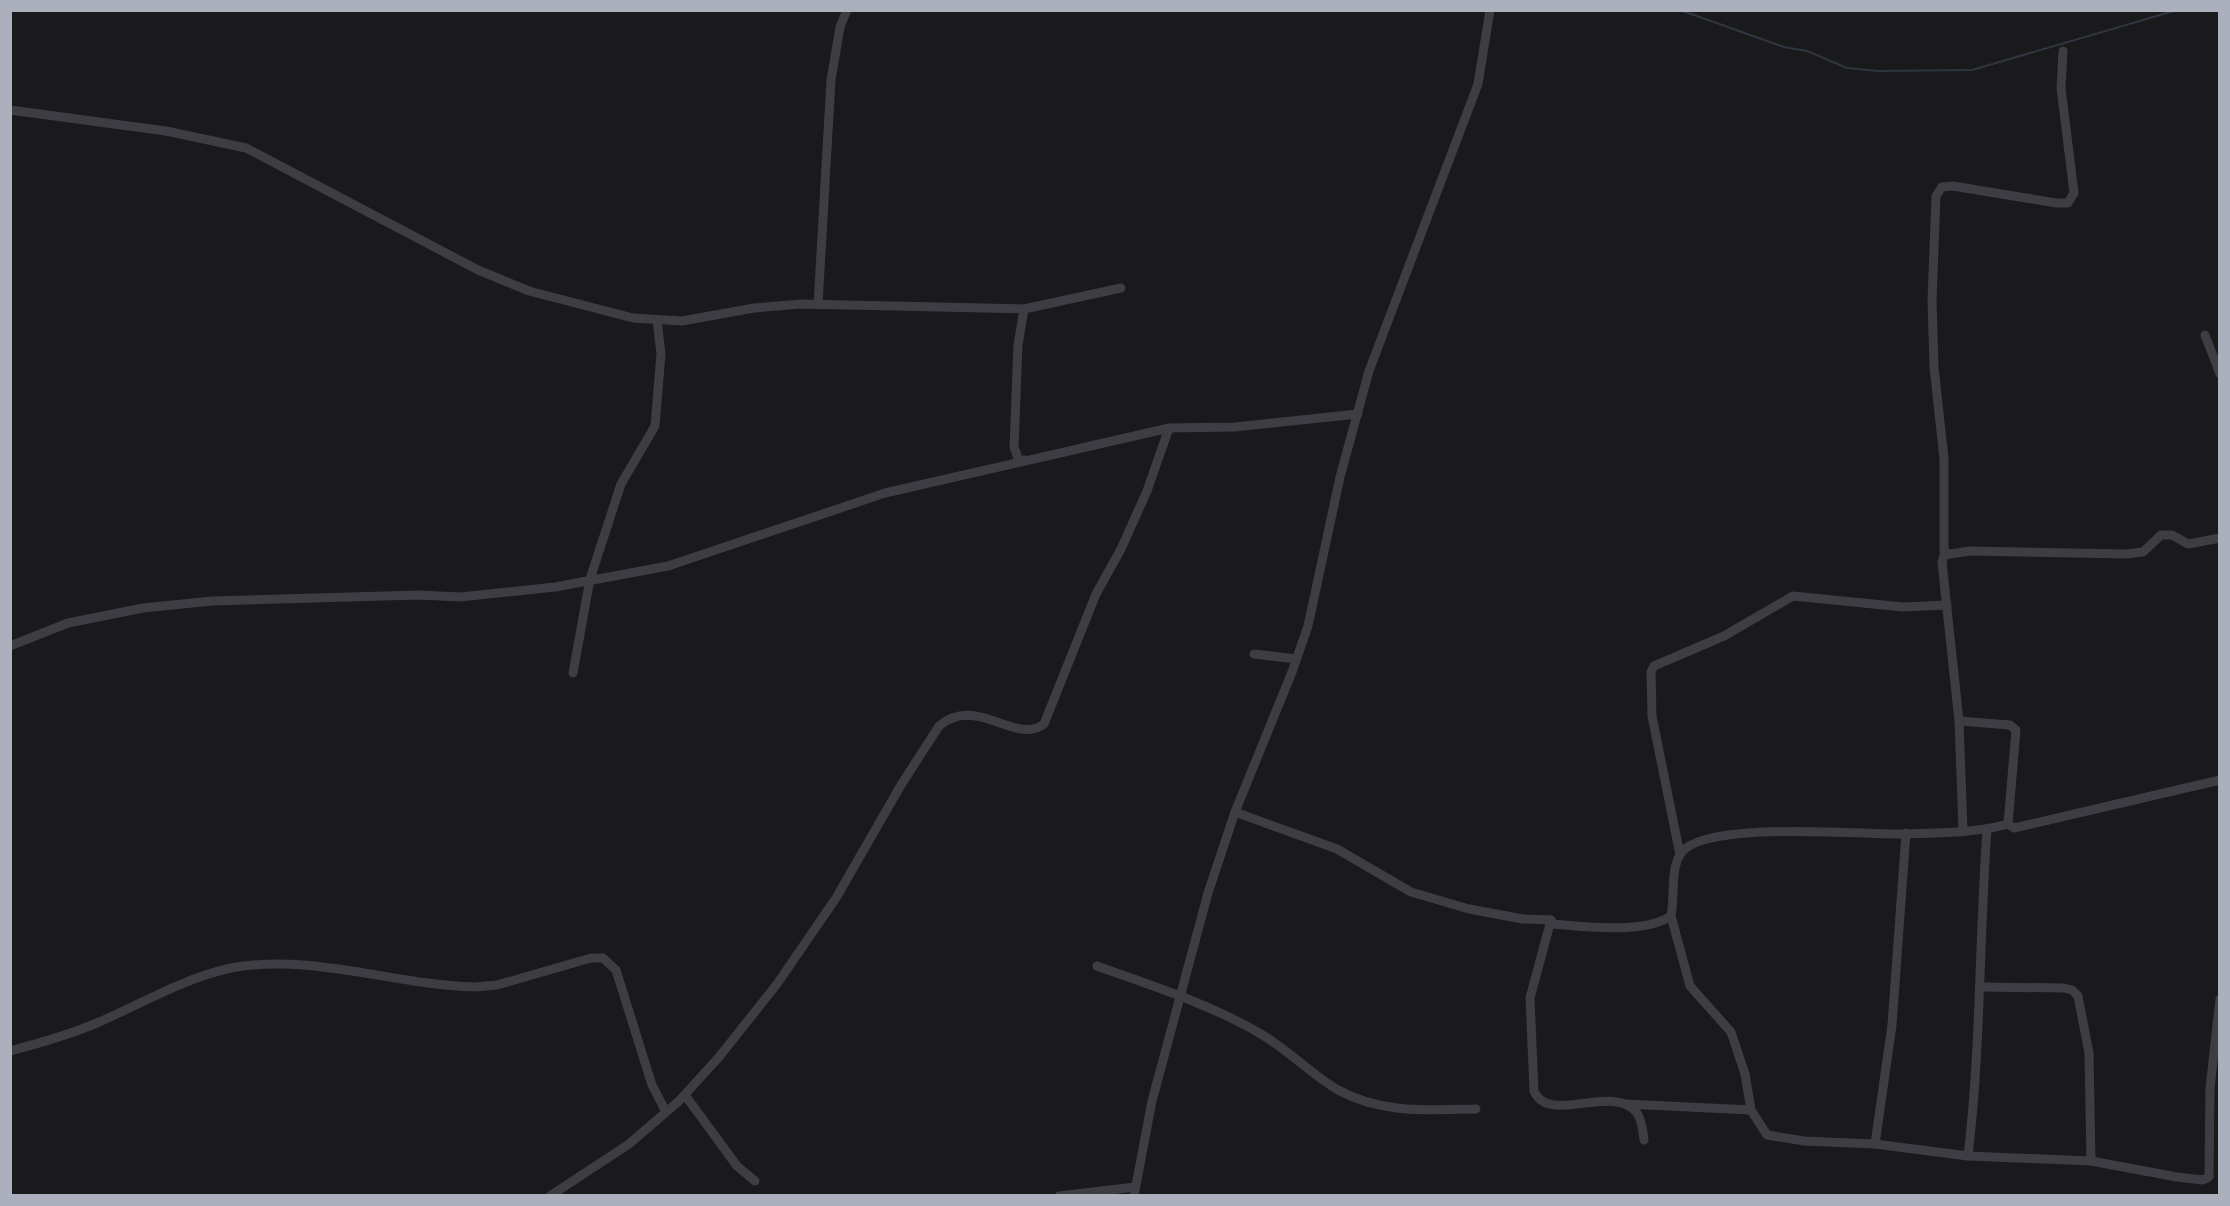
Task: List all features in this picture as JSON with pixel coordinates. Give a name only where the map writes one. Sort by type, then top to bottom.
[{"type":"street","points":[[818,305],[831,80],[840,27],[847,10]]},
{"type":"street","points":[[1059,1196],[1135,1191],[1152,1101],[1208,893],[1234,812],[1296,660],[1310,615],[1340,477],[1369,371],[1478,84],[1490,10]]},
{"type":"street","points":[[1947,553],[1944,550],[1944,459],[1934,367],[1932,301],[1936,196],[1942,187],[1953,186],[2055,203],[2068,203],[2072,200],[2074,193],[2061,88],[2063,51]]},
{"type":"street","points":[[10,110],[166,131],[246,148],[478,270],[540,294],[633,318],[682,321],[754,308],[818,305],[1024,309],[1121,288]]},
{"type":"street","points":[[1024,309],[1018,345],[1014,447],[1019,461],[1024,460]]},
{"type":"street","points":[[573,673],[590,579],[621,484],[655,426],[661,354],[657,320]]},
{"type":"street","points":[[2205,335],[2220,374]]},
{"type":"street","points":[[10,646],[68,622],[142,608],[212,601],[419,595],[460,597],[555,587],[668,566],[885,493],[1169,428],[1235,427],[1358,414]]},
{"type":"street","points":[[550,1196],[603,1163],[666,1112],[685,1095],[726,1048],[784,974],[836,898],[901,785],[939,726],[948,718],[966,714],[1028,730],[1044,724],[1096,594],[1121,549],[1147,491],[1169,428]]},
{"type":"street","points":[[1947,553],[1984,551],[2126,554],[2142,552],[2161,535],[2172,536],[2188,544],[2220,538]]},
{"type":"street","points":[[1947,553],[1942,562],[1959,721],[1963,830]]},
{"type":"street","points":[[1947,604],[1893,606],[1793,596],[1724,636],[1654,666],[1651,672],[1652,717],[1680,855],[1671,916],[1690,986],[1725,1024],[1736,1043],[1746,1074],[1751,1110],[1764,1132],[1772,1137],[1875,1144],[1968,1156],[2091,1161],[2203,1180],[2215,1173],[2210,1088],[2220,999]]},
{"type":"street","points":[[1254,654],[1296,660]]},
{"type":"street","points":[[1959,721],[2010,724],[2016,730],[2008,824]]},
{"type":"street","points":[[2008,824],[2014,828],[2220,780]]},
{"type":"street","points":[[1234,812],[1337,849],[1411,892],[1469,909],[1582,927],[1621,927],[1659,922],[1671,916]]},
{"type":"street","points":[[1680,855],[1694,844],[1728,836],[1823,830],[1906,833],[1988,830],[2008,824]]},
{"type":"street","points":[[1968,1156],[1975,1098],[1983,894],[1988,830]]},
{"type":"street","points":[[1875,1144],[1892,1025],[1906,833]]},
{"type":"street","points":[[1551,921],[1530,998],[1534,1091],[1539,1099],[1550,1105],[1609,1102],[1751,1110]]},
{"type":"street","points":[[10,1051],[96,1023],[176,986],[233,968],[268,964],[301,965],[475,987],[497,985],[591,958],[603,958],[616,970],[652,1085],[666,1112]]},
{"type":"street","points":[[1097,966],[1180,996],[1261,1034],[1337,1089],[1355,1098],[1400,1110],[1476,1109]]},
{"type":"street","points":[[1981,987],[2064,988],[2072,990],[2078,996],[2089,1053],[2091,1161]]},
{"type":"street","points":[[685,1095],[737,1166],[755,1181]]},
{"type":"street","points":[[1625,1104],[1639,1118],[1644,1140]]},
{"type":"waterway","points":[[1680,10],[1784,47],[1807,51],[1847,68],[1877,71],[1972,70],[2177,10]]}]
